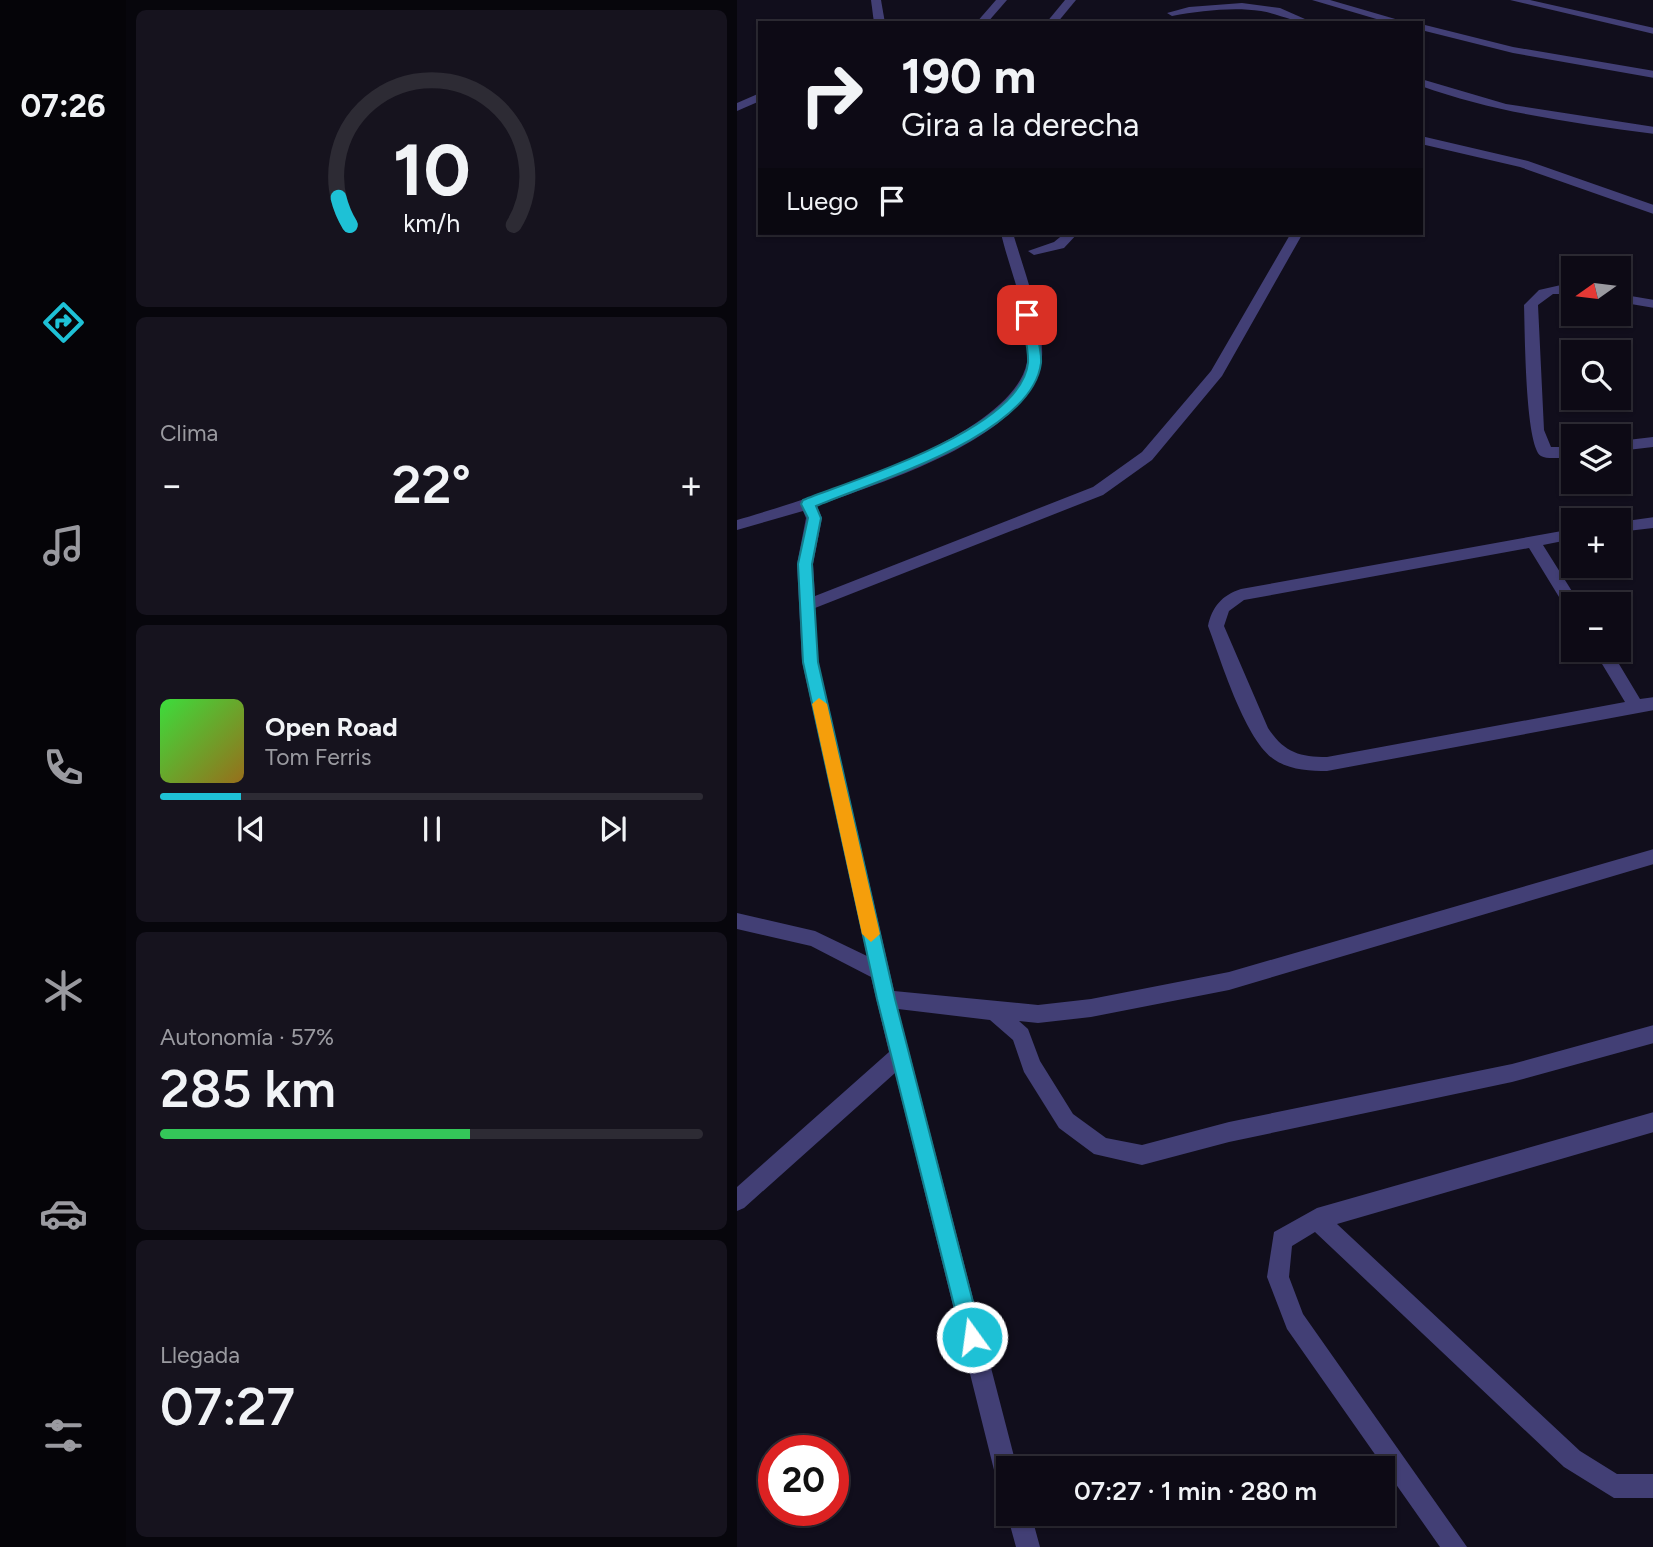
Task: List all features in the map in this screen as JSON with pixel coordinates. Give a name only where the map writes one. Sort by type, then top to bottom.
[{"type":"lane","points":[[876,0],[880,21]]},
{"type":"lane","points":[[983,21],[1002,0]]},
{"type":"lane","points":[[1053,21],[1071,0]]},
{"type":"lane","points":[[1169,18],[1183,0]]},
{"type":"lane","points":[[1317,0],[1396,21]]},
{"type":"lane","points":[[1515,0],[1653,31]]},
{"type":"lane","points":[[1169,18],[1215,7],[1253,7],[1275,9],[1304,21]]},
{"type":"lane","points":[[1423,28],[1513,50],[1653,75]]},
{"type":"lane","points":[[1423,83],[1454,95],[1507,109],[1653,131]]},
{"type":"lane","points":[[737,107],[758,97]]},
{"type":"lane","points":[[1423,140],[1524,164],[1653,210]]},
{"type":"lane","points":[[737,525],[808,504],[966,438],[1000,417],[1024,391],[1034,363],[1007,235]]},
{"type":"lane","points":[[1034,251],[1038,235]]},
{"type":"lane","points":[[1012,254],[1059,245],[1070,235]]},
{"type":"lane","points":[[808,605],[1098,491],[1147,456],[1217,373],[1296,235]]},
{"type":"lane","points":[[1561,290],[1548,290],[1536,296],[1531,305],[1537,430],[1545,452],[1561,453]]},
{"type":"lane","points":[[1631,300],[1653,304]]},
{"type":"lane","points":[[1631,445],[1653,442]]},
{"type":"lane","points":[[808,504],[815,518],[805,564],[810,662],[886,999],[1002,1456]]},
{"type":"lane","points":[[1631,525],[1653,522]]},
{"type":"lane","points":[[1561,536],[1241,595],[1227,601],[1218,612],[1216,626],[1262,736],[1277,754],[1299,764],[1327,764],[1653,703]]},
{"type":"lane","points":[[1533,541],[1564,592]]},
{"type":"lane","points":[[1608,662],[1636,706]]},
{"type":"lane","points":[[886,999],[1038,1014],[1091,1008],[1229,981],[1653,856]]},
{"type":"lane","points":[[737,921],[815,939],[880,972]]},
{"type":"lane","points":[[975,1006],[996,1013],[1021,1035],[1031,1065],[1066,1121],[1101,1147],[1142,1155],[1229,1132],[1512,1073],[1653,1034]]},
{"type":"lane","points":[[737,1201],[900,1055]]},
{"type":"lane","points":[[1455,1547],[1295,1321],[1278,1277],[1282,1240],[1317,1219],[1653,1122]]},
{"type":"lane","points":[[1317,1219],[1572,1459],[1614,1486],[1653,1486]]},
{"type":"lane","points":[[1022,1526],[1028,1547]]},
{"type":"slow traffic","points":[[819,704],[871,934]]},
{"type":"route","points":[[972,1337],[886,999],[838,796],[810,662],[805,564],[815,518],[808,504],[966,438],[1000,417],[1024,391],[1034,363],[1027,315]]}]
